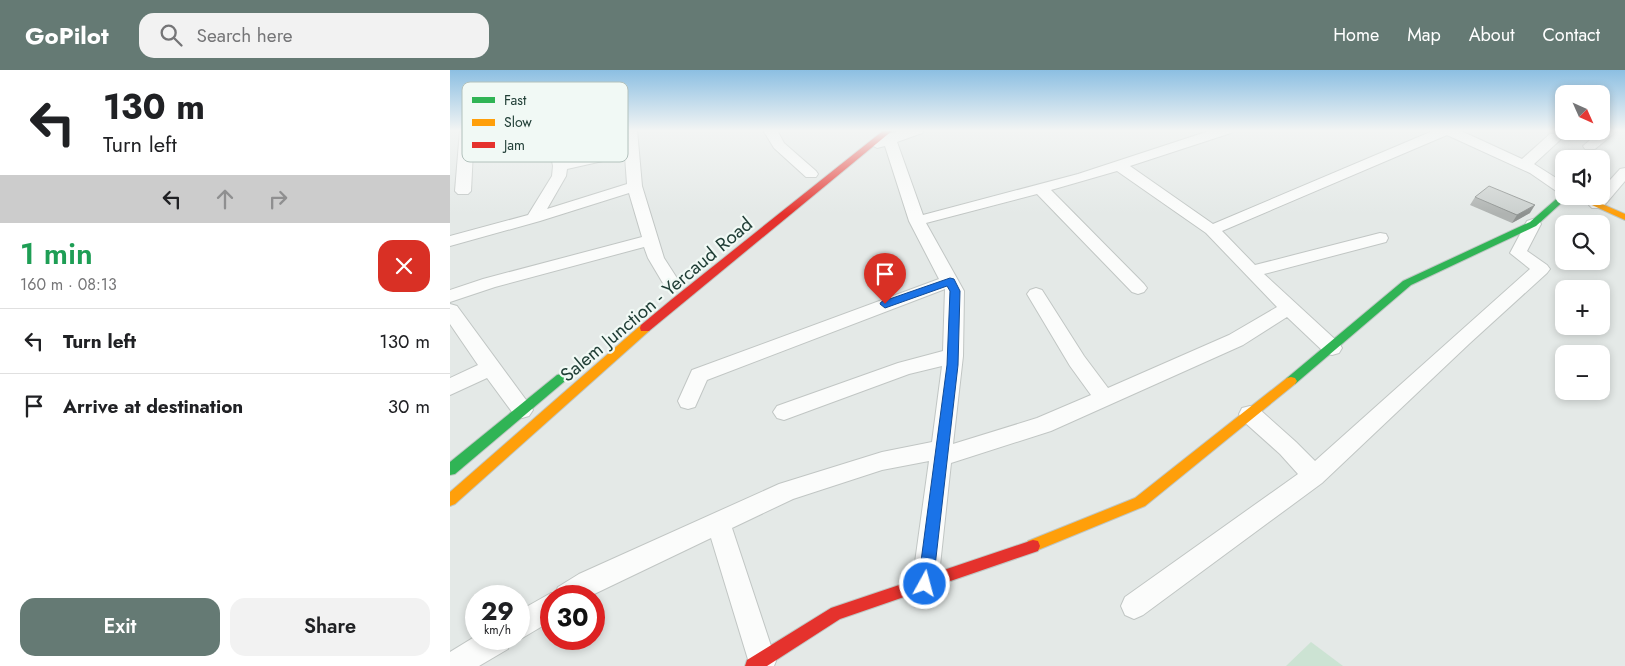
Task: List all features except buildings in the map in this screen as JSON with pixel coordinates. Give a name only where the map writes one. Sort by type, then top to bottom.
[{"type":"street","points":[[633,158],[635,186],[656,258],[673,286]]},
{"type":"street","points":[[793,158],[810,174]]},
{"type":"street","name":"Salem Junction - Yercaud Road","points":[[450,500],[680,298],[855,158]]},
{"type":"street","points":[[897,158],[918,221],[955,291],[953,356],[925,584]]},
{"type":"street","points":[[918,221],[1040,188],[1140,158]]},
{"type":"street","points":[[1212,230],[1382,158]]},
{"type":"street","points":[[1508,158],[1535,170],[1555,184]]},
{"type":"street","points":[[1524,165],[1532,158]]},
{"type":"street","points":[[463,191],[465,162]]},
{"type":"street","points":[[534,218],[559,176],[559,162]]},
{"type":"street","points":[[560,166],[578,162]]},
{"type":"street","points":[[1118,165],[1212,230],[1252,272],[1332,348]]},
{"type":"street","points":[[1610,190],[1625,172]]},
{"type":"street","points":[[450,241],[534,218],[635,186]]},
{"type":"street","points":[[1040,188],[1138,288]]},
{"type":"street","points":[[718,523],[757,663],[836,613],[1015,554],[1140,502],[1332,348],[1407,284],[1533,224],[1555,205]]},
{"type":"street","points":[[1597,205],[1625,217]]},
{"type":"street","points":[[1134,606],[1314,476],[1463,338],[1541,269],[1518,253],[1533,224]]},
{"type":"street","points":[[1252,272],[1380,238]]},
{"type":"street","points":[[450,296],[489,283],[651,240]]},
{"type":"street","points":[[688,401],[698,375],[950,281]]},
{"type":"street","points":[[1036,294],[1077,361],[1104,398]]},
{"type":"street","points":[[585,585],[787,490],[882,461],[942,453],[1043,424],[1236,340],[1289,308]]},
{"type":"street","points":[[450,310],[522,410]]},
{"type":"street","points":[[784,412],[905,368],[953,356]]},
{"type":"street","points":[[450,387],[490,368]]},
{"type":"street","points":[[450,470],[570,371]]},
{"type":"street","points":[[1250,414],[1288,448],[1314,476]]},
{"type":"street","points":[[453,666],[480,650]]},
{"type":"green space","points":[[1311,642],[1343,666],[1286,666]]},
{"type":"traffic: fast","points":[[1291,381],[1407,283],[1533,224],[1555,205]]},
{"type":"traffic: fast","points":[[450,470],[561,378]]},
{"type":"traffic: slow","points":[[1597,205],[1625,217]]},
{"type":"traffic: slow","points":[[450,500],[645,328]]},
{"type":"traffic: slow","points":[[1033,546],[1140,502],[1291,381]]},
{"type":"traffic: jam","points":[[645,328],[705,277],[855,158]]},
{"type":"traffic: jam","points":[[753,666],[836,613],[1033,546]]},
{"type":"route","points":[[885,304],[950,281],[955,291],[952,365],[925,584]]}]
